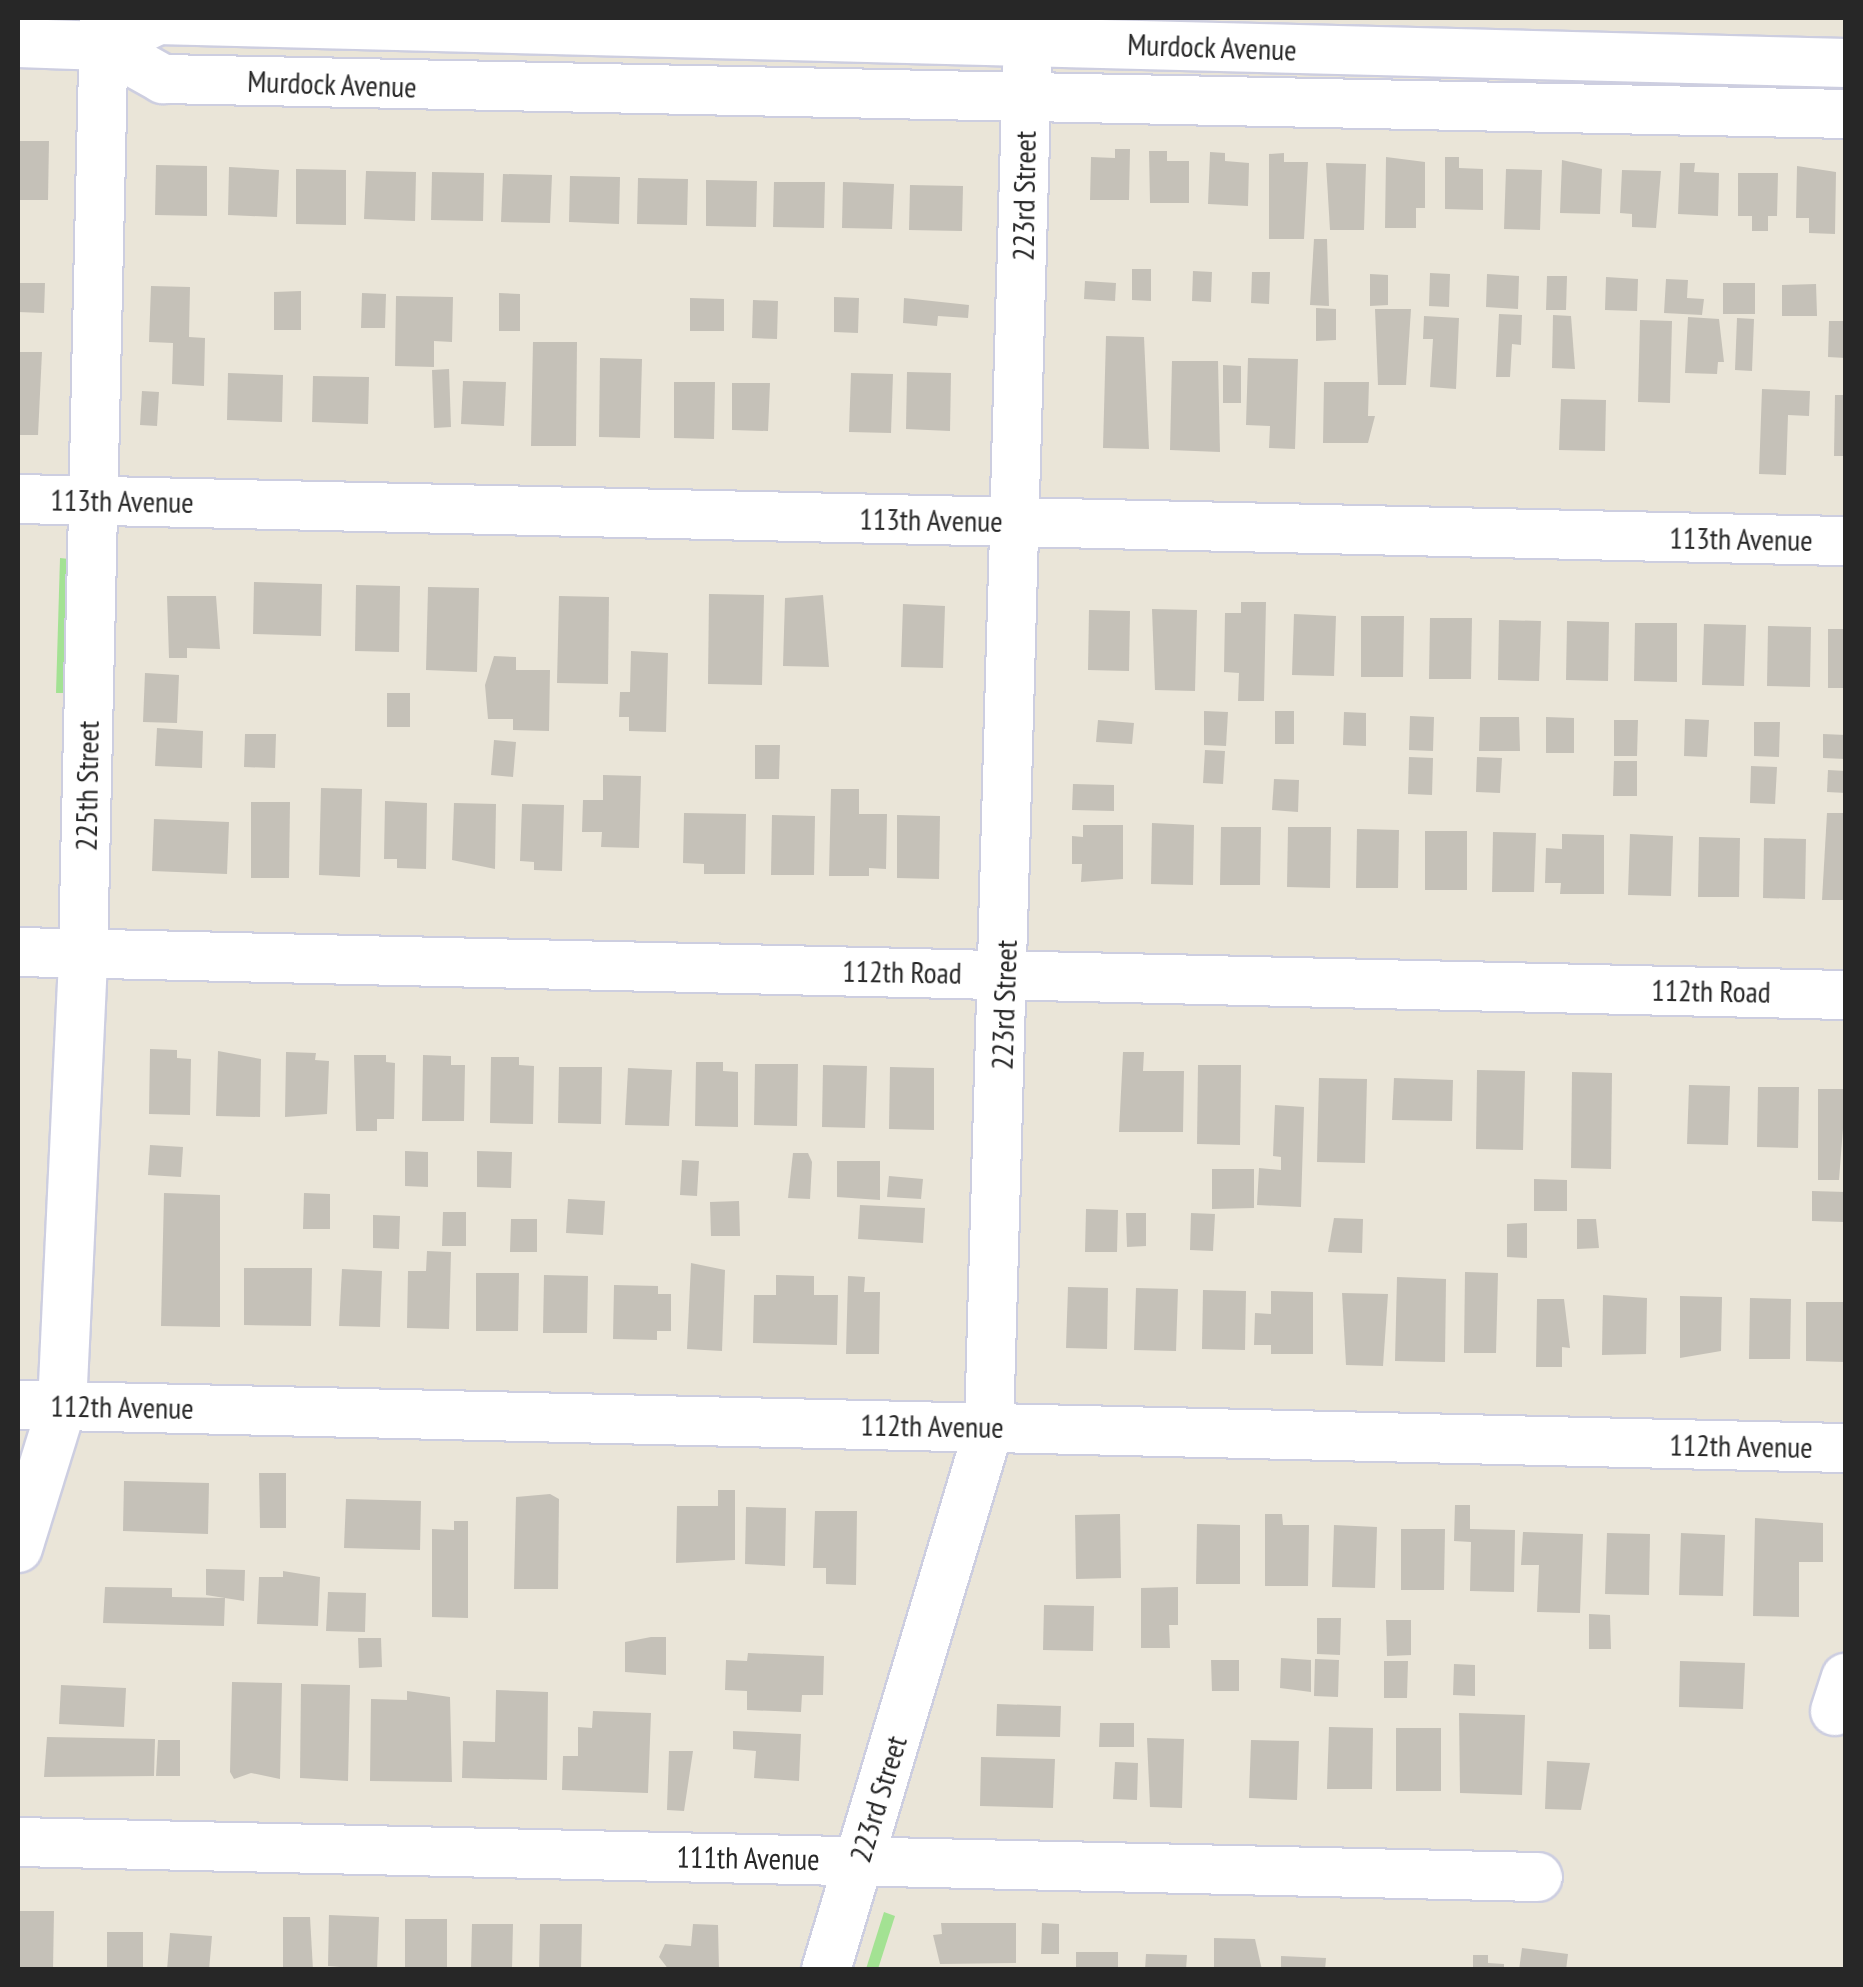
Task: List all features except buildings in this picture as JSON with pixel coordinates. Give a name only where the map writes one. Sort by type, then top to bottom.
[{"type":"street","name":"Murdock Avenue","points":[[18,43],[104,32],[158,20],[568,30],[1028,30],[1497,56],[1846,63]]},
{"type":"street","points":[[568,30],[568,90]]},
{"type":"street","name":"223rd Street","points":[[826,1970],[988,1428],[1006,974],[1028,30]]},
{"type":"street","name":"Murdock Avenue","points":[[104,32],[163,79],[1846,114]]},
{"type":"street","name":"225th Street","points":[[18,1548],[40,1405],[83,954],[104,32]]},
{"type":"street","points":[[1496,107],[1497,56]]},
{"type":"street","name":"113th Avenue","points":[[18,499],[1846,541]]},
{"type":"street","name":"112th Road","points":[[18,952],[1846,995]]},
{"type":"street","name":"112th Avenue","points":[[40,1405],[1846,1448]]},
{"type":"street","name":"111th Avenue","points":[[18,1842],[1538,1877]]},
{"type":"green space","points":[[60,558],[69,559],[65,693],[56,693]]},
{"type":"green space","points":[[884,1912],[895,1916],[878,1969],[866,1969]]}]
